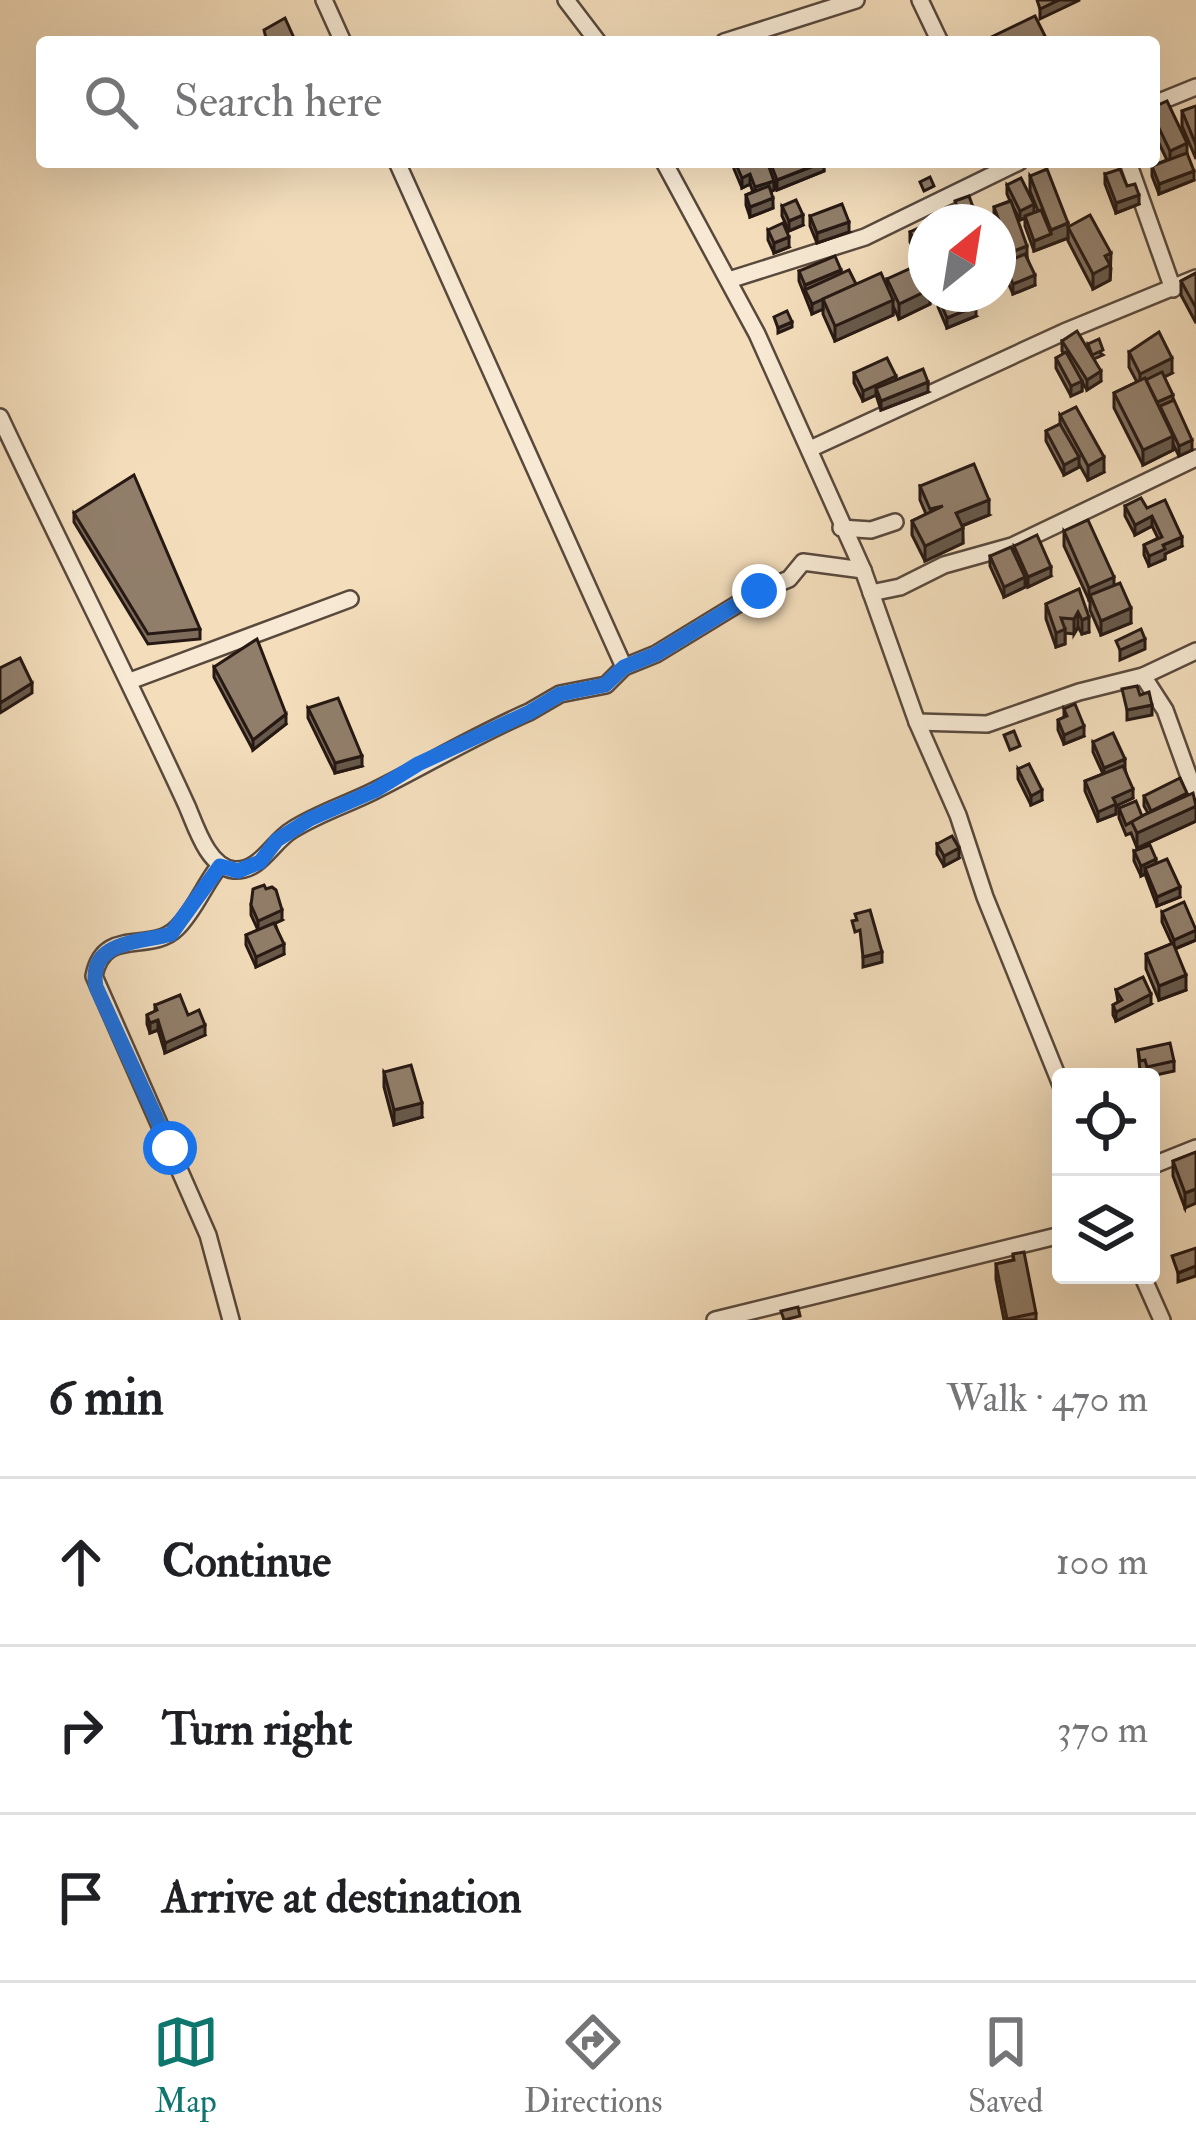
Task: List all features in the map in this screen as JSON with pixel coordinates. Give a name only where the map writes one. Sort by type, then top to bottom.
[{"type":"street","points":[[324,0],[340,36]]},
{"type":"street","points":[[566,0],[593,36]]},
{"type":"street","points":[[743,36],[856,0]]},
{"type":"street","points":[[920,0],[937,36]]},
{"type":"street","points":[[1160,102],[1196,87]]},
{"type":"street","points":[[401,168],[624,667]]},
{"type":"street","points":[[667,168],[729,280],[863,570],[917,722],[958,815],[985,897],[1054,1068]]},
{"type":"street","points":[[729,280],[865,237],[994,168]]},
{"type":"street","points":[[1130,168],[1173,289]]},
{"type":"street","points":[[810,449],[1064,332],[1196,278]]},
{"type":"street","points":[[0,417],[5,440],[130,681],[203,842],[220,866],[238,871],[260,862],[286,833],[332,807],[374,791],[418,764],[530,712],[541,702],[605,685],[624,667],[789,579],[803,562],[863,570]]},
{"type":"street","points":[[871,592],[900,587],[944,565],[1012,546],[1196,458]]},
{"type":"street","points":[[841,528],[871,530],[896,523]]},
{"type":"street","points":[[130,681],[350,599]]},
{"type":"street","points":[[917,722],[987,724],[1078,692],[1144,676],[1196,651]]},
{"type":"street","points":[[1144,676],[1165,710],[1196,796]]},
{"type":"street","points":[[220,866],[171,934],[111,947],[102,954],[94,976],[202,1220],[231,1320]]},
{"type":"street","points":[[1160,1162],[1196,1148]]},
{"type":"street","points":[[715,1320],[1052,1237]]},
{"type":"street","points":[[1146,1284],[1162,1320]]},
{"type":"building","points":[[1037,0],[1059,0],[1040,9]]},
{"type":"building","points":[[1035,16],[1045,36],[993,36]]},
{"type":"building","points":[[285,18],[293,36],[266,36],[264,30]]},
{"type":"building","points":[[1167,101],[1187,143],[1170,151],[1160,130],[1160,104]]},
{"type":"building","points":[[1196,106],[1196,145],[1182,111]]},
{"type":"building","points":[[1187,153],[1194,171],[1159,184],[1153,168],[1160,168],[1160,163]]},
{"type":"building","points":[[738,168],[769,168],[774,181],[755,187],[750,174],[742,178]]},
{"type":"building","points":[[772,168],[808,168],[777,180]]},
{"type":"building","points":[[1047,169],[1068,223],[1051,230],[1030,176]]},
{"type":"building","points":[[1120,169],[1127,186],[1135,184],[1139,195],[1116,203],[1105,174]]},
{"type":"building","points":[[930,177],[934,186],[924,191],[920,182]]},
{"type":"building","points":[[1021,178],[1034,204],[1020,211],[1007,185]]},
{"type":"building","points":[[769,186],[773,198],[750,207],[746,195]]},
{"type":"building","points":[[796,200],[803,215],[789,221],[782,206]]},
{"type":"building","points":[[842,204],[849,222],[817,233],[810,216]]},
{"type":"building","points":[[1041,210],[1051,234],[1034,241],[1025,216]]},
{"type":"building","points":[[1016,215],[1027,246],[1016,250]]},
{"type":"building","points":[[1090,215],[1111,253],[1105,256],[1110,265],[1093,274],[1068,227]]},
{"type":"building","points":[[783,223],[789,237],[774,243],[768,230]]},
{"type":"building","points":[[1025,254],[1035,275],[1016,283],[1016,258]]},
{"type":"building","points":[[835,256],[841,270],[805,285],[799,271]]},
{"type":"building","points":[[849,270],[856,284],[812,304],[805,290]]},
{"type":"building","points":[[908,270],[908,300],[899,304],[887,279]]},
{"type":"building","points":[[881,273],[893,300],[835,326],[823,299]]},
{"type":"building","points":[[1196,273],[1196,308],[1181,281]]},
{"type":"building","points":[[787,311],[792,322],[778,328],[774,317]]},
{"type":"building","points":[[1077,331],[1101,371],[1087,380],[1062,341]]},
{"type":"building","points":[[1159,332],[1172,358],[1140,374],[1129,352]]},
{"type":"building","points":[[1099,339],[1103,350],[1092,355],[1088,344]]},
{"type":"building","points":[[1066,352],[1082,381],[1071,386],[1056,358]]},
{"type":"building","points":[[887,358],[896,376],[863,391],[854,373]]},
{"type":"building","points":[[923,369],[928,382],[881,401],[876,388]]},
{"type":"building","points":[[1162,372],[1173,395],[1157,402],[1146,380]]},
{"type":"building","points":[[1145,378],[1173,436],[1143,450],[1114,393]]},
{"type":"building","points":[[1174,400],[1192,440],[1179,446],[1160,406]]},
{"type":"building","points":[[1076,407],[1104,457],[1088,466],[1060,415]]},
{"type":"building","points":[[1060,424],[1079,457],[1064,465],[1046,431]]},
{"type":"building","points":[[974,464],[989,500],[956,513],[963,528],[925,546],[912,521],[943,506],[930,509],[920,486]]},
{"type":"building","points":[[134,475],[200,629],[148,634],[74,513]]},
{"type":"building","points":[[1141,498],[1147,508],[1165,500],[1182,537],[1149,556],[1144,545],[1162,537],[1152,516],[1135,525],[1125,506]]},
{"type":"building","points":[[1088,520],[1114,577],[1089,588],[1064,531]]},
{"type":"building","points":[[1037,535],[1051,567],[1028,577],[1014,546]]},
{"type":"building","points":[[1011,547],[1025,577],[1004,587],[990,556]]},
{"type":"building","points":[[1120,583],[1131,608],[1101,621],[1090,595]]},
{"type":"building","points":[[1079,589],[1089,617],[1082,620],[1078,612],[1074,619],[1061,618],[1065,629],[1056,633],[1046,604]]},
{"type":"building","points":[[1141,629],[1145,639],[1120,650],[1116,641]]},
{"type":"building","points":[[257,639],[286,714],[253,740],[214,667]]},
{"type":"building","points":[[20,658],[32,683],[0,703],[0,668]]},
{"type":"building","points":[[1137,686],[1140,695],[1149,692],[1152,705],[1127,710],[1122,689]]},
{"type":"building","points":[[338,698],[362,756],[335,763],[308,708]]},
{"type":"building","points":[[1075,704],[1084,726],[1064,735],[1058,720],[1067,716],[1064,709]]},
{"type":"building","points":[[1014,731],[1020,746],[1010,750],[1004,735]]},
{"type":"building","points":[[1113,733],[1125,759],[1104,768],[1093,742]]},
{"type":"building","points":[[1029,764],[1042,790],[1031,796],[1018,769]]},
{"type":"building","points":[[1123,766],[1133,789],[1098,812],[1085,781]]},
{"type":"building","points":[[1180,778],[1187,793],[1151,811],[1144,796]]},
{"type":"building","points":[[1193,793],[1196,806],[1137,833],[1131,821]]},
{"type":"building","points":[[1136,801],[1142,816],[1126,825],[1119,808]]},
{"type":"building","points":[[952,836],[959,848],[944,856],[937,844]]},
{"type":"building","points":[[1150,845],[1156,859],[1141,866],[1134,851]]},
{"type":"building","points":[[1167,859],[1180,887],[1157,897],[1145,868]]},
{"type":"building","points":[[264,885],[276,890],[282,910],[258,921],[251,905],[253,889]]},
{"type":"building","points":[[1184,902],[1196,930],[1174,940],[1162,912]]},
{"type":"building","points":[[870,910],[882,952],[863,957],[860,930],[855,932],[852,921],[857,920],[855,914]]},
{"type":"building","points":[[274,923],[284,944],[256,957],[246,935]]},
{"type":"building","points":[[1173,943],[1186,975],[1159,986],[1146,954]]},
{"type":"building","points":[[1143,977],[1151,994],[1116,1012],[1113,1005],[1122,1000],[1116,990]]},
{"type":"building","points":[[180,995],[188,1015],[199,1010],[205,1025],[165,1043],[158,1020],[150,1023],[147,1015],[157,1010],[155,1005]]},
{"type":"building","points":[[1170,1043],[1174,1061],[1147,1067],[1145,1060],[1140,1061],[1138,1050]]},
{"type":"building","points":[[411,1065],[422,1103],[394,1110],[384,1072]]},
{"type":"building","points":[[1196,1152],[1196,1189],[1185,1193],[1173,1161]]},
{"type":"building","points":[[1196,1248],[1196,1266],[1178,1273],[1172,1256]]},
{"type":"building","points":[[1024,1252],[1036,1313],[1007,1319],[996,1264]]},
{"type":"building","points":[[798,1307],[800,1316],[784,1320],[781,1311]]},
{"type":"route","points":[[170,1148],[96,987],[94,976],[102,954],[116,945],[171,934],[220,866],[238,871],[260,862],[286,833],[332,807],[374,791],[418,764],[530,712],[541,702],[605,685],[624,667],[656,654],[759,591]]}]
